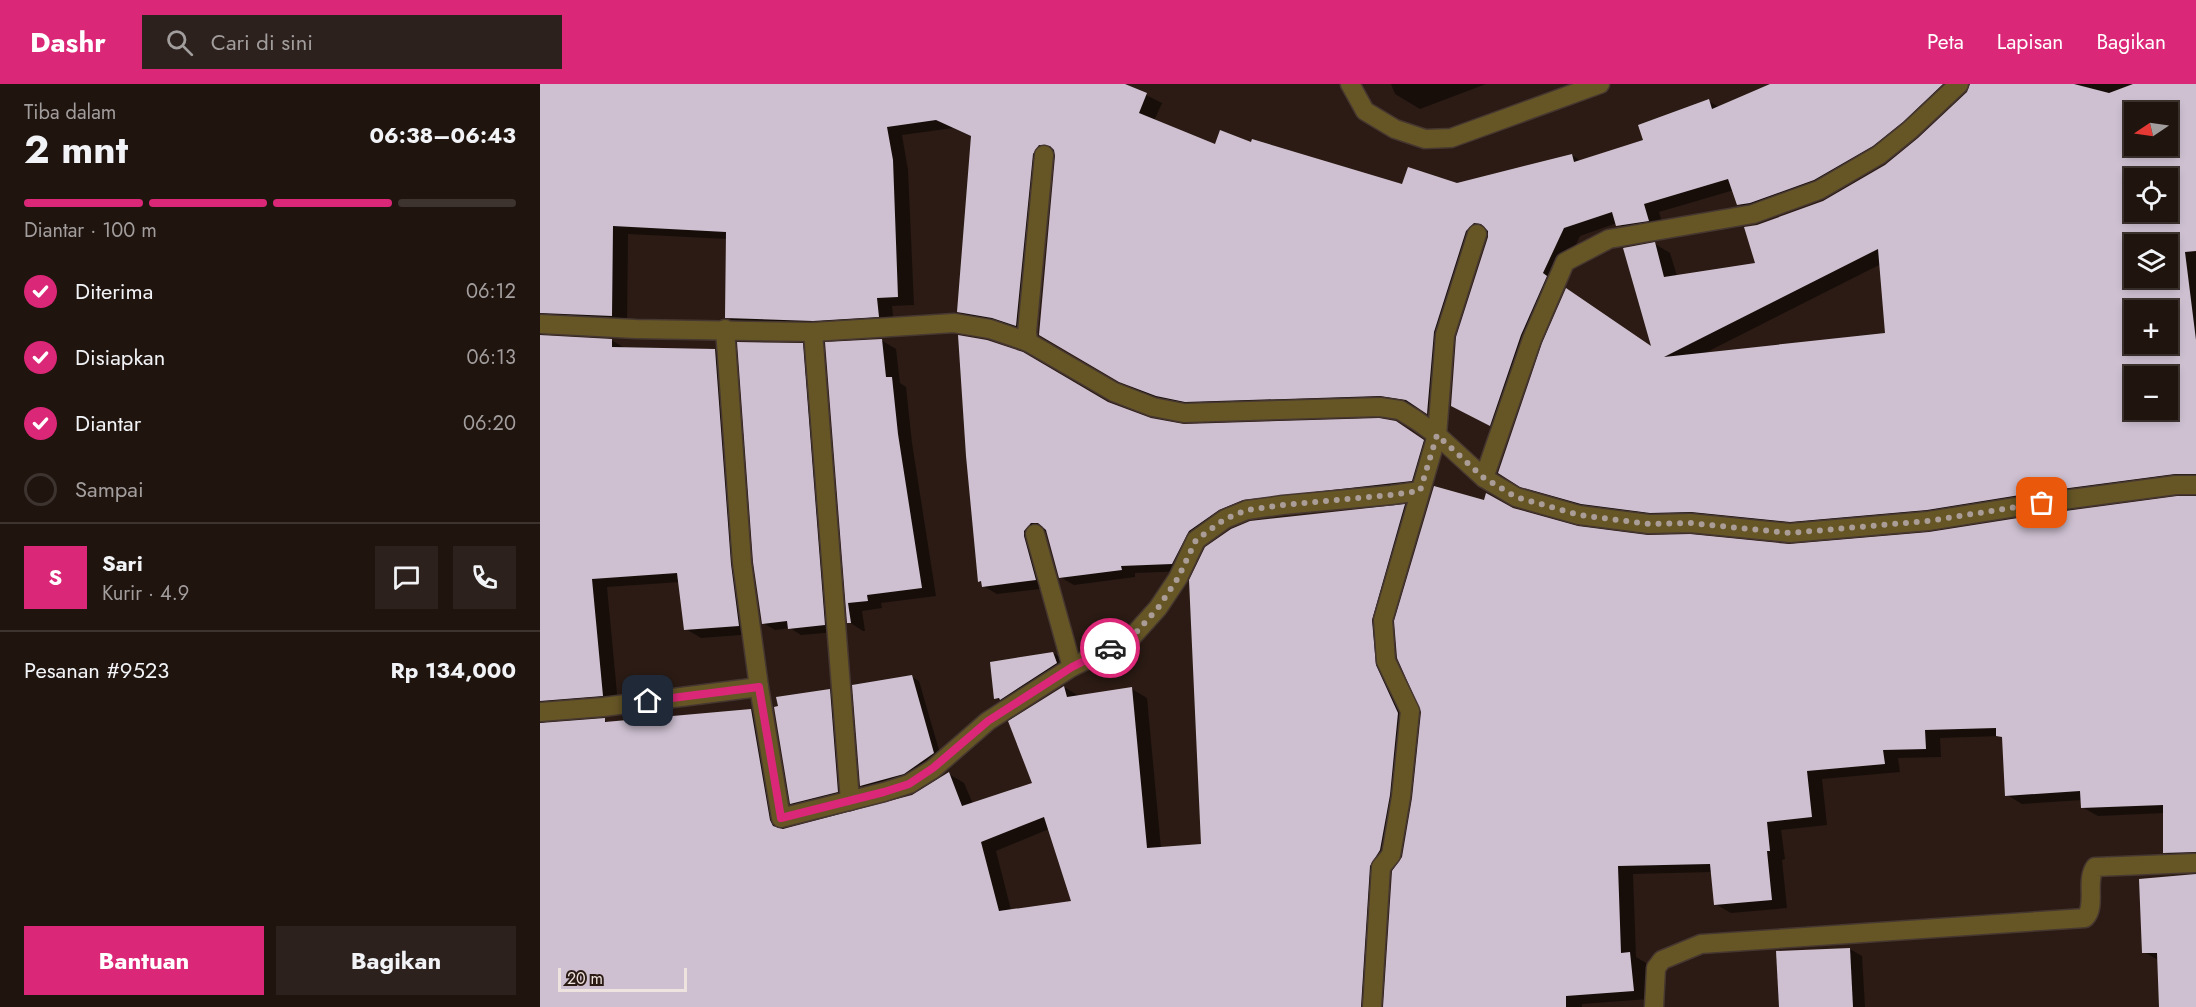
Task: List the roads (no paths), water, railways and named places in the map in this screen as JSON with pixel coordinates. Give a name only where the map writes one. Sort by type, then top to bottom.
[{"type":"street","points":[[1350,84],[1365,111],[1395,129],[1425,139],[1451,138],[1600,84]]},
{"type":"street","points":[[1484,478],[1532,339],[1565,262],[1609,239],[1753,214],[1819,190],[1879,155],[1910,130],[1959,84]]},
{"type":"street","points":[[1028,342],[1027,332],[1044,155]]},
{"type":"street","points":[[1372,1007],[1381,867],[1391,855],[1401,796],[1410,711],[1386,661],[1383,620],[1437,435],[1444,334],[1477,234]]},
{"type":"street","points":[[540,324],[636,329],[813,332],[954,323],[990,329],[1028,342],[1114,392],[1153,407],[1184,413],[1380,407],[1400,410],[1437,435],[1484,478],[1516,497],[1579,515],[1649,524],[1690,523],[1790,533],[1928,521],[2063,500],[2169,486],[2196,485]]},
{"type":"street","points":[[725,329],[742,563],[759,687],[781,818],[909,784],[933,768],[988,721],[1072,667],[1131,638],[1158,608],[1178,578],[1196,540],[1225,519],[1247,510],[1420,491]]},
{"type":"street","points":[[813,332],[850,801]]},
{"type":"street","points":[[1035,534],[1072,667]]},
{"type":"street","points":[[540,712],[759,687]]},
{"type":"street","points":[[1654,1007],[1656,968],[1662,960],[1701,944],[2085,918],[2090,912],[2091,876],[2095,867],[2196,863]]}]
